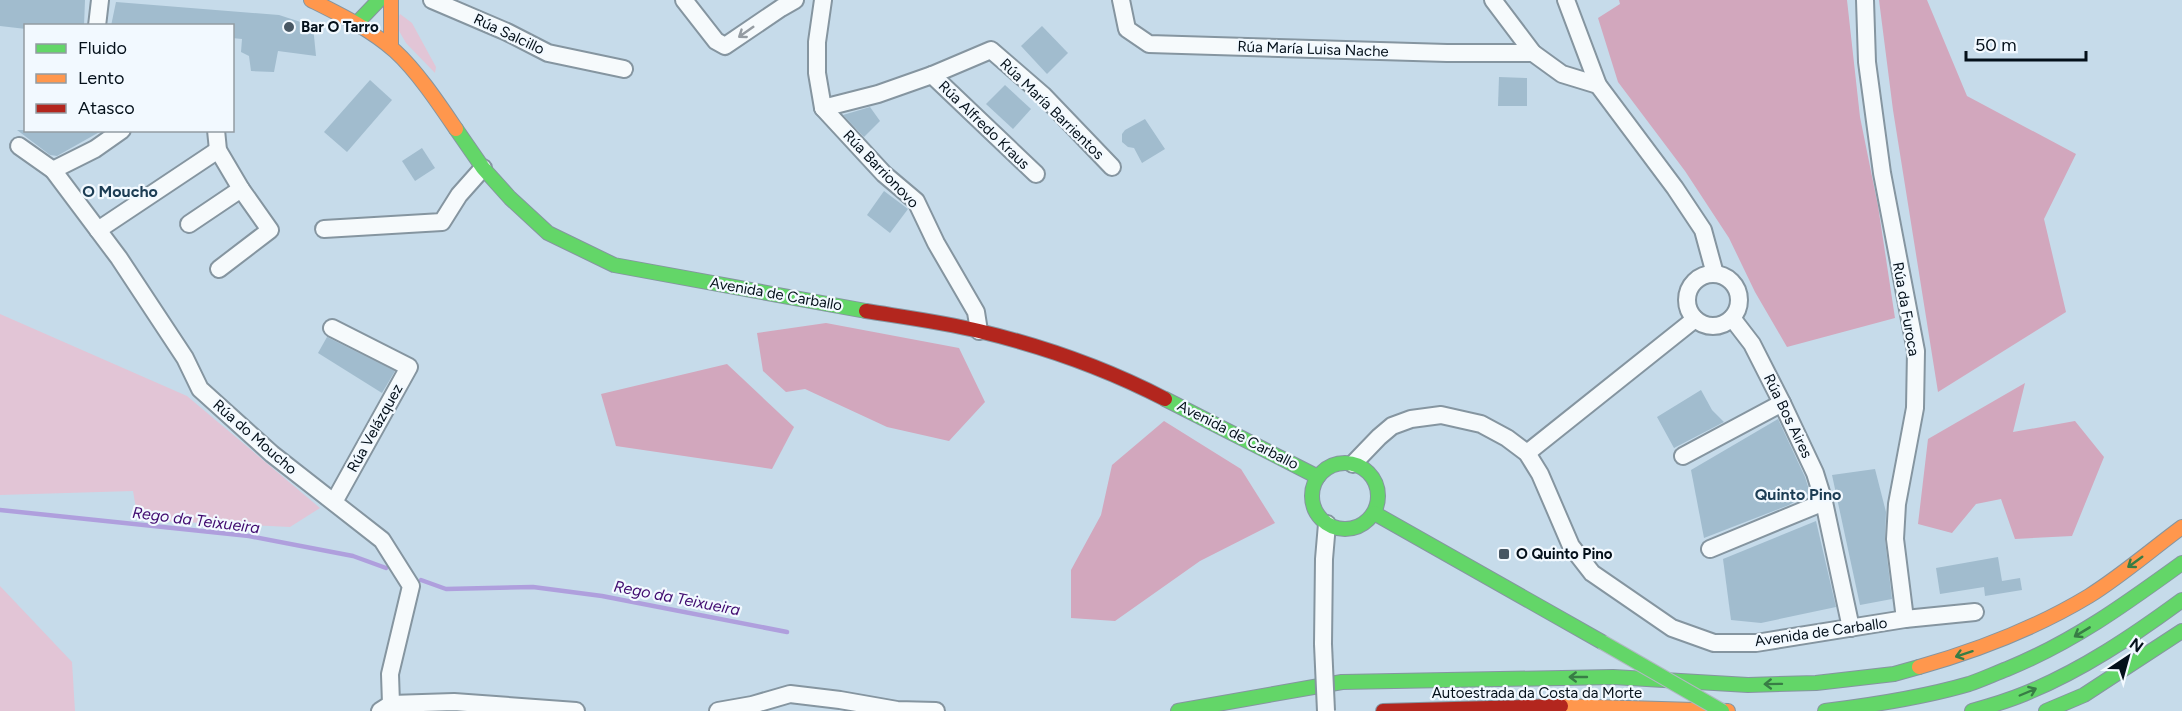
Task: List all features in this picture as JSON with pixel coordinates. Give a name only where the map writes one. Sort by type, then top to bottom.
[{"type":"main road","points":[[357,23],[379,0]]},
{"type":"main road","points":[[391,0],[391,47]]},
{"type":"main road","name":"Avenida de Carballo","points":[[321,1],[391,47],[435,99],[483,168],[510,198],[548,233],[614,265],[979,331],[1050,352],[1138,385],[1318,477]]},
{"type":"main road","points":[[1353,464],[1368,473],[1373,480],[1378,496],[1374,513],[1358,527],[1348,530],[1337,529],[1319,517],[1311,497],[1313,486],[1318,477],[1334,465],[1353,464]]},
{"type":"main road","points":[[1374,513],[1722,711]]},
{"type":"main road","points":[[1178,711],[1342,682],[1613,677],[1748,685],[1816,683],[1894,674],[1966,654],[2029,628],[2090,595],[2182,527]]},
{"type":"main road","points":[[1825,711],[1897,702],[1970,684],[2008,669],[2071,639],[2114,613],[2182,563]]},
{"type":"main road","points":[[1972,711],[2027,693],[2090,661],[2182,600]]},
{"type":"main road","points":[[2046,711],[2084,695],[2182,631]]},
{"type":"main road","name":"Autoestrada da Costa da Morte","points":[[1383,711],[1579,706],[1728,711]]},
{"type":"street","points":[[97,24],[100,0]]},
{"type":"street","name":"Rúa Salcillo","points":[[432,0],[507,32],[548,53],[624,69]]},
{"type":"street","points":[[684,0],[716,41],[725,46],[786,3]]},
{"type":"street","points":[[823,0],[817,42],[817,63],[823,108]]},
{"type":"street","name":"Rúa María Luisa Nache","points":[[1121,0],[1126,29],[1149,44],[1447,53],[1533,53]]},
{"type":"street","points":[[1493,0],[1533,53],[1562,74],[1598,85]]},
{"type":"street","points":[[1566,0],[1598,85],[1675,188],[1703,230],[1715,274]]},
{"type":"street","name":"Rúa da Furoca","points":[[1865,0],[1867,62],[1882,173],[1916,351],[1915,408],[1897,504],[1895,539],[1905,619]]},
{"type":"street","name":"Rúa María Barrientos","points":[[823,108],[878,94],[932,75],[991,50],[1043,96],[1112,167]]},
{"type":"street","name":"Rúa Alfredo Kraus","points":[[932,75],[1036,174]]},
{"type":"street","name":"Rúa Barrionovo","points":[[823,108],[884,174],[916,201],[936,243],[976,312],[979,331]]},
{"type":"street","points":[[53,170],[95,149],[119,132]]},
{"type":"street","points":[[216,132],[218,150],[241,189],[270,230],[219,269]]},
{"type":"street","name":"Rúa do Moucho","points":[[19,146],[53,170],[119,258],[185,358],[200,390],[272,454],[382,540],[411,586],[390,674],[386,707]]},
{"type":"street","points":[[98,230],[218,150]]},
{"type":"street","points":[[324,229],[442,222],[459,195],[483,168]]},
{"type":"street","points":[[189,224],[241,189]]},
{"type":"street","points":[[1715,274],[1725,277],[1736,289],[1738,305],[1732,318],[1713,326],[1704,325],[1695,319],[1687,306],[1688,291],[1697,279],[1704,275],[1715,274]]},
{"type":"street","name":"Rúa Bos Aires","points":[[1732,318],[1752,344],[1815,473],[1824,502],[1851,628]]},
{"type":"street","points":[[1527,453],[1695,319]]},
{"type":"street","name":"Rúa Velázquez","points":[[332,328],[409,367],[334,502]]},
{"type":"street","points":[[1683,456],[1782,403]]},
{"type":"street","name":"Avenida de Carballo","points":[[1353,464],[1392,426],[1411,419],[1441,415],[1481,424],[1507,438],[1527,453],[1540,474],[1571,546],[1592,573],[1672,628],[1714,643],[1756,643],[1905,619],[1975,612]]},
{"type":"street","points":[[1710,549],[1824,502]]},
{"type":"street","points":[[1326,711],[1323,644],[1324,559],[1327,524]]},
{"type":"street","points":[[718,711],[752,705],[790,694],[897,710],[936,711]]},
{"type":"street","points":[[386,707],[454,702],[576,711]]},
{"type":"shaded area","points":[[1619,0],[1847,0],[1860,117],[1878,206],[1895,318],[1787,347],[1755,292],[1729,238],[1685,171],[1618,82],[1598,18],[1620,4]]},
{"type":"shaded area","points":[[1879,0],[1927,0],[1967,96],[2076,154],[2044,219],[2066,312],[1938,392],[1893,110]]},
{"type":"shaded area","points":[[400,14],[412,23],[436,67],[435,73],[406,43],[395,24]]},
{"type":"shaded area","points":[[0,314],[187,396],[320,508],[290,527],[138,520],[133,491],[0,495]]},
{"type":"shaded area","points":[[826,323],[959,348],[985,402],[949,441],[887,427],[805,389],[786,392],[763,371],[757,333]]},
{"type":"shaded area","points":[[727,364],[794,427],[772,469],[616,446],[601,394]]},
{"type":"shaded area","points":[[2025,383],[2013,432],[2075,421],[2104,457],[2072,536],[2015,539],[2001,499],[1976,504],[1952,533],[1918,524],[1928,439]]},
{"type":"shaded area","points":[[1164,421],[1241,469],[1275,523],[1200,561],[1115,621],[1071,618],[1071,570],[1101,515],[1112,465]]},
{"type":"shaded area","points":[[0,586],[72,662],[75,711],[0,711]]},
{"type":"building","points":[[0,0],[85,0],[84,24],[24,24],[24,29],[0,26]]},
{"type":"building","points":[[116,2],[279,15],[313,26],[316,56],[278,51],[274,72],[251,71],[249,56],[241,52],[242,39],[234,38],[234,24],[111,24]]},
{"type":"building","points":[[1042,26],[1068,53],[1047,74],[1021,46]]},
{"type":"building","points":[[1499,77],[1527,78],[1527,106],[1498,106]]},
{"type":"building","points":[[370,80],[392,100],[347,152],[324,132]]},
{"type":"building","points":[[1005,85],[1031,109],[1013,129],[986,104]]},
{"type":"building","points":[[870,107],[880,121],[864,137],[843,115]]},
{"type":"building","points":[[1145,119],[1165,149],[1142,163],[1134,148],[1122,142],[1122,134]]},
{"type":"building","points":[[17,130],[24,130],[24,132],[99,132],[57,156],[50,155]]},
{"type":"building","points":[[422,148],[435,168],[415,181],[402,161]]},
{"type":"building","points":[[884,191],[908,209],[890,233],[867,215]]},
{"type":"building","points":[[327,337],[395,371],[382,393],[318,353]]},
{"type":"building","points":[[1701,390],[1712,410],[1724,422],[1674,448],[1657,417]]},
{"type":"building","points":[[1778,419],[1810,493],[1789,505],[1704,538],[1691,470]]},
{"type":"building","points":[[1875,469],[1886,512],[1885,540],[1892,599],[1860,605],[1832,475]]},
{"type":"building","points":[[1816,521],[1836,607],[1761,623],[1731,620],[1723,559]]},
{"type":"building","points":[[1998,557],[2002,581],[2020,578],[2022,590],[1985,596],[1984,587],[1940,594],[1936,568]]},
{"type":"waterway","name":"Rego da Teixueira","points":[[0,510],[249,536],[353,556],[386,568]]},
{"type":"waterway","name":"Rego da Teixueira","points":[[421,580],[446,589],[533,587],[602,596],[787,632]]},
{"type":"traffic: fast","points":[[357,23],[379,0]]},
{"type":"traffic: fast","points":[[456,129],[483,168],[510,198],[548,233],[614,265],[866,311]]},
{"type":"traffic: fast","points":[[1165,399],[1318,477]]},
{"type":"traffic: fast","points":[[1345,463],[1358,466],[1368,473],[1375,483],[1378,496],[1375,509],[1368,519],[1358,526],[1345,529],[1332,526],[1322,519],[1315,509],[1312,496],[1315,483],[1322,473],[1332,466],[1345,463]]},
{"type":"traffic: fast","points":[[1374,513],[1602,642]]},
{"type":"traffic: fast","points":[[1825,711],[1879,704],[1933,693],[1969,684],[2007,669],[2076,635],[2119,608],[2182,563]]},
{"type":"traffic: fast","points":[[1972,711],[2018,697],[2066,675],[2126,639],[2182,600]]},
{"type":"traffic: fast","points":[[2046,711],[2084,695],[2182,631]]},
{"type":"traffic: fast","points":[[1602,642],[1722,711]]},
{"type":"traffic: fast","points":[[1178,711],[1342,682],[1613,677],[1748,685],[1816,683],[1894,674],[1919,667]]},
{"type":"traffic: slow","points":[[311,0],[365,29],[395,51],[419,78],[456,129]]},
{"type":"traffic: slow","points":[[391,0],[391,47]]},
{"type":"traffic: slow","points":[[1919,667],[2007,637],[2069,608],[2113,580],[2182,527]]},
{"type":"traffic: slow","points":[[1561,706],[1728,711]]},
{"type":"traffic: jam","points":[[866,311],[951,325],[1026,344],[1097,368],[1165,399]]},
{"type":"traffic: jam","points":[[1383,711],[1561,706]]},
{"type":"place","name":"Bar O Tarro","points":[[289,27]]},
{"type":"place","name":"O Quinto Pino","points":[[1504,554]]},
{"type":"district","name":"O Moucho","points":[[120,191]]},
{"type":"district","name":"Quinto Pino","points":[[1798,494]]}]
